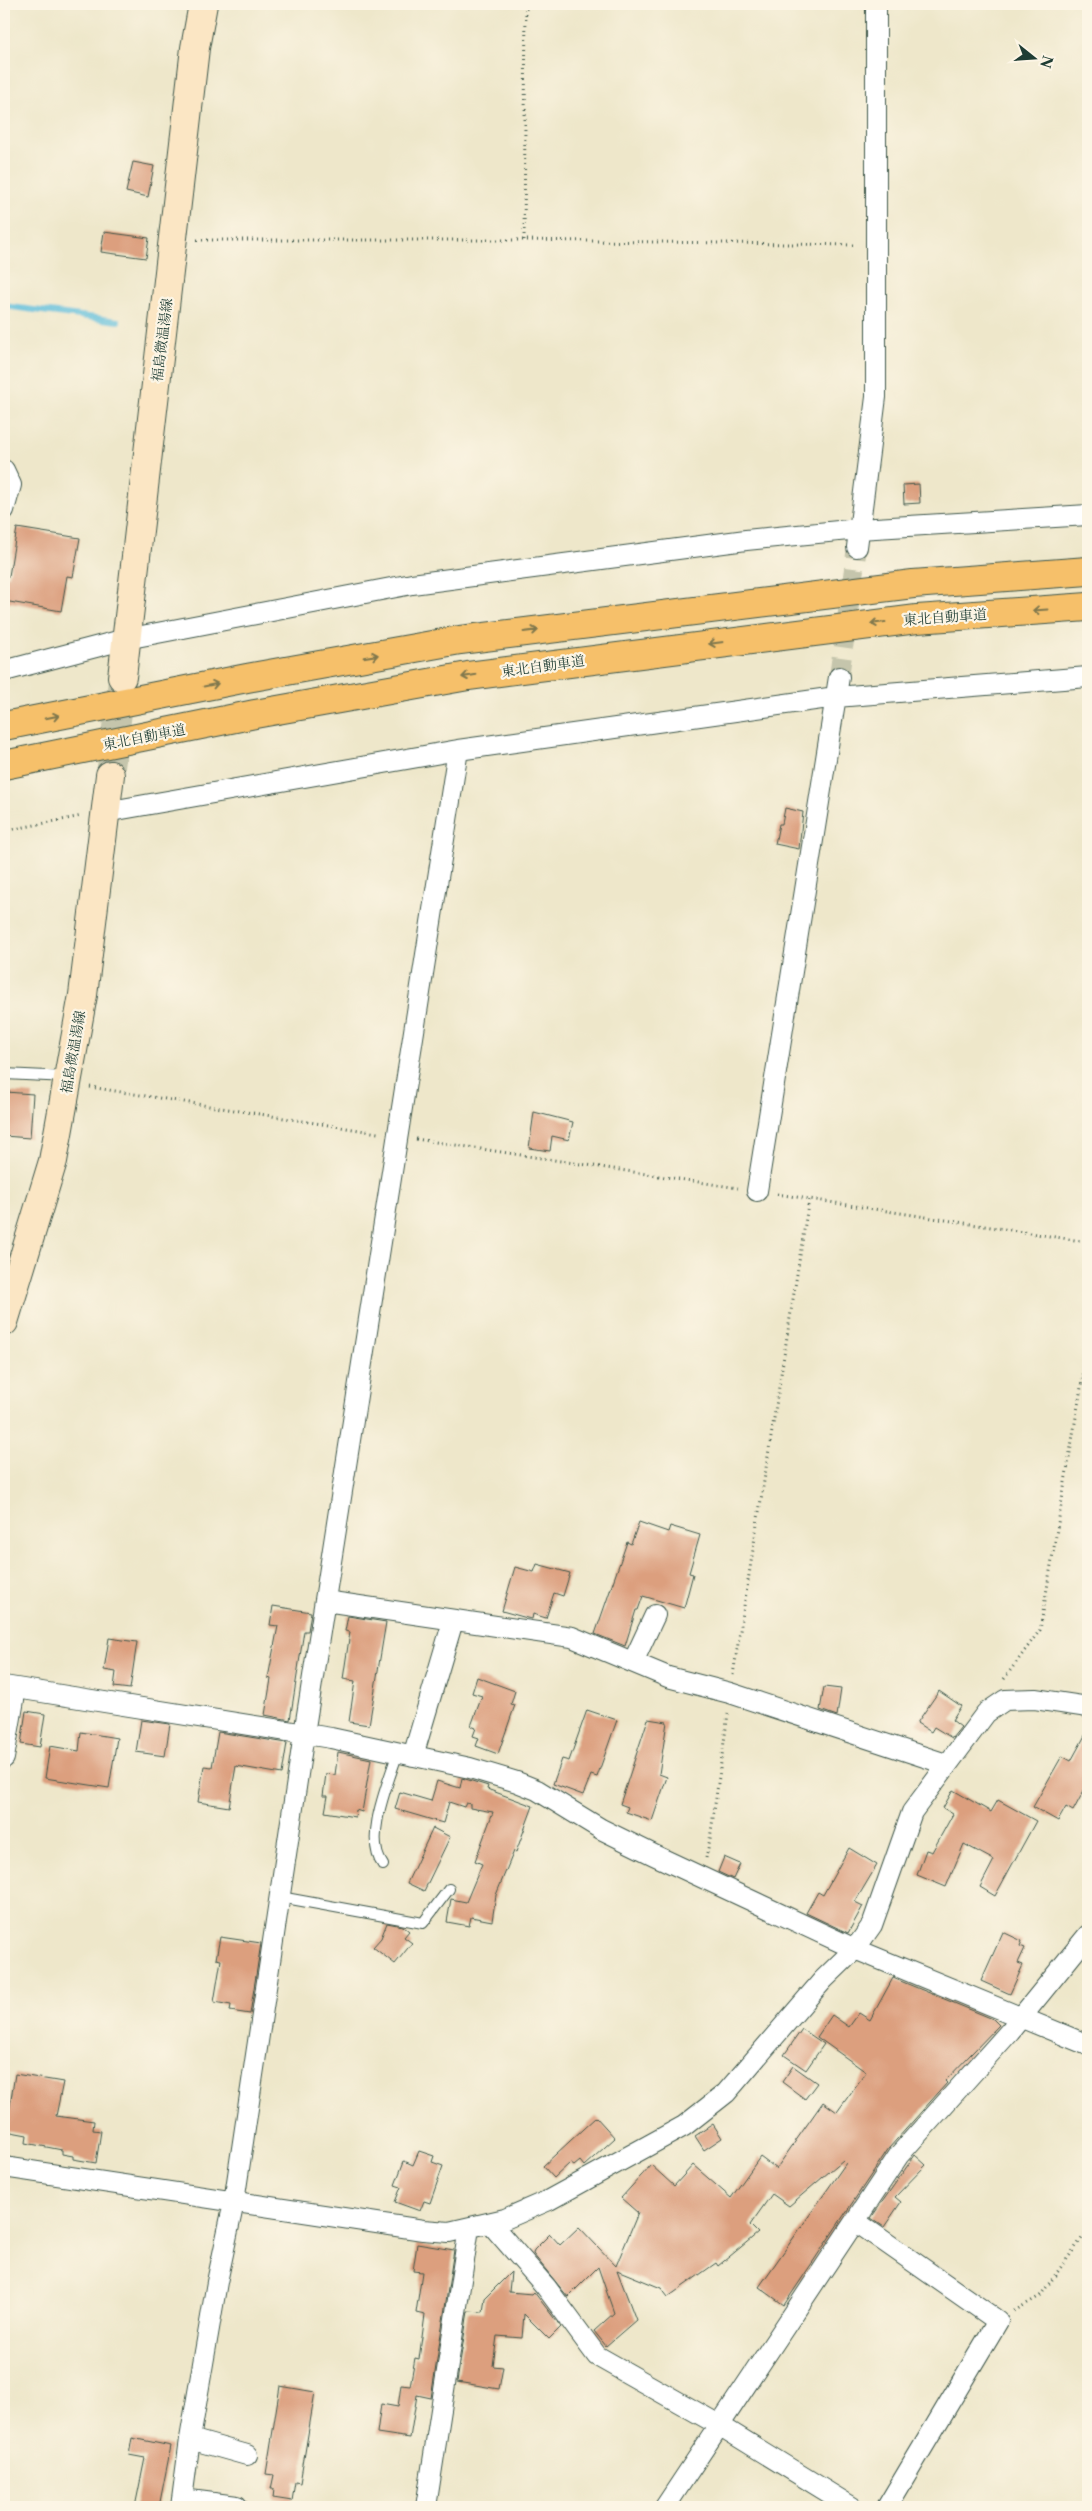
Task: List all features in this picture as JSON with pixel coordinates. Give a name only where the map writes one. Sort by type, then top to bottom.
[{"type":"highway","points":[[4,726],[247,678],[460,640],[913,584],[1088,571]]},
{"type":"highway","name":"東北自動車道","points":[[4,765],[255,714],[468,676],[917,618],[1088,607]]},
{"type":"main road","name":"福島微温湯線","points":[[122,677],[195,48],[203,4]]},
{"type":"main road","name":"福島微温湯線","points":[[4,1322],[53,1161],[83,995],[110,775]]},
{"type":"street","points":[[858,538],[876,397],[876,4]]},
{"type":"street","points":[[4,470],[11,485],[4,510]]},
{"type":"street","points":[[4,671],[126,639],[412,584],[746,540],[858,538],[1088,515]]},
{"type":"street","points":[[757,1191],[839,677]]},
{"type":"street","points":[[105,812],[458,750],[836,697],[1088,677]]},
{"type":"street","points":[[238,2506],[182,2503],[190,2439],[217,2282],[234,2202],[304,1734],[458,750]]},
{"type":"street","points":[[325,1601],[572,1638],[668,1677],[730,1693],[946,1764]]},
{"type":"street","points":[[633,1662],[656,1615]]},
{"type":"street","points":[[406,1754],[453,1620]]},
{"type":"street","points":[[4,1758],[10,1687],[304,1734],[470,1768],[537,1790],[601,1829],[855,1950],[1022,2016],[1088,2045]]},
{"type":"street","points":[[4,2167],[423,2230],[449,2232],[490,2223],[550,2200],[684,2126],[726,2093],[823,1980],[855,1950],[872,1925],[912,1812],[986,1712],[1005,1700],[1025,1699],[1088,1707]]},
{"type":"street","points":[[665,2507],[899,2155],[1022,2016],[1088,1935]]},
{"type":"street","points":[[855,2221],[998,2321],[887,2507]]},
{"type":"street","points":[[490,2223],[546,2287],[597,2356],[719,2424],[852,2507]]},
{"type":"street","points":[[426,2507],[469,2228]]},
{"type":"street","points":[[190,2439],[247,2455]]},
{"type":"lane","points":[[4,1074],[68,1080]]},
{"type":"lane","points":[[382,1865],[376,1851],[374,1839],[381,1806],[406,1754]]},
{"type":"lane","points":[[280,1897],[423,1923],[449,1889]]},
{"type":"path","points":[[524,240],[526,4]]},
{"type":"path","points":[[173,240],[524,240],[876,246]]},
{"type":"path","points":[[4,831],[105,812]]},
{"type":"path","points":[[68,1080],[398,1136],[1088,1242]]},
{"type":"path","points":[[701,1877],[710,1839],[730,1693],[809,1199]]},
{"type":"path","points":[[986,1712],[995,1690],[1040,1630],[1088,1346]]},
{"type":"path","points":[[998,2321],[1040,2296],[1088,2230]]},
{"type":"building","points":[[133,162],[154,166],[148,197],[126,192]]},
{"type":"building","points":[[104,232],[149,238],[146,258],[101,252]]},
{"type":"building","points":[[919,484],[920,503],[904,504],[903,485]]},
{"type":"building","points":[[17,528],[80,538],[73,577],[67,576],[61,611],[4,601],[4,575],[9,576]]},
{"type":"building","points":[[785,808],[803,812],[799,849],[775,844]]},
{"type":"building","points":[[6,1092],[33,1094],[30,1138],[4,1136]]},
{"type":"building","points":[[534,1112],[573,1122],[569,1140],[552,1136],[550,1151],[529,1148]]},
{"type":"building","points":[[639,1522],[668,1532],[670,1526],[700,1535],[689,1573],[693,1574],[684,1608],[643,1596],[638,1610],[636,1610],[625,1646],[595,1634],[627,1542],[631,1544]]},
{"type":"building","points":[[537,1564],[570,1573],[563,1596],[554,1593],[546,1618],[533,1614],[532,1619],[502,1611],[515,1567],[534,1572]]},
{"type":"building","points":[[273,1606],[311,1612],[308,1631],[304,1631],[290,1720],[265,1715],[271,1679],[268,1678],[278,1626],[270,1625]]},
{"type":"building","points":[[348,1616],[386,1622],[369,1725],[349,1722],[355,1681],[343,1679],[350,1632],[345,1631]]},
{"type":"building","points":[[109,1638],[137,1642],[130,1689],[114,1687],[116,1672],[104,1670]]},
{"type":"building","points":[[477,1677],[515,1691],[511,1704],[515,1705],[498,1754],[476,1746],[479,1738],[473,1736],[476,1728],[471,1726],[482,1696],[472,1693]]},
{"type":"building","points":[[824,1687],[841,1689],[837,1716],[820,1710]]},
{"type":"building","points":[[939,1691],[961,1706],[952,1720],[961,1727],[952,1738],[934,1727],[931,1732],[917,1723]]},
{"type":"building","points":[[587,1710],[617,1720],[597,1777],[591,1775],[583,1795],[553,1784],[562,1759],[569,1761]]},
{"type":"building","points":[[26,1711],[45,1714],[40,1747],[21,1744]]},
{"type":"building","points":[[648,1719],[667,1722],[659,1774],[667,1777],[652,1821],[626,1812],[628,1807],[620,1804]]},
{"type":"building","points":[[141,1720],[170,1724],[165,1756],[136,1752]]},
{"type":"building","points":[[1088,1730],[1088,1783],[1073,1811],[1066,1807],[1058,1821],[1033,1807],[1062,1756],[1071,1761]]},
{"type":"building","points":[[81,1732],[117,1738],[109,1788],[45,1778],[50,1746],[79,1751]]},
{"type":"building","points":[[218,1732],[287,1743],[282,1774],[236,1766],[229,1807],[198,1802],[204,1766],[212,1767]]},
{"type":"building","points":[[338,1752],[371,1759],[362,1812],[356,1810],[355,1817],[325,1812],[328,1796],[323,1796],[326,1774],[335,1775]]},
{"type":"building","points":[[462,1778],[488,1786],[487,1789],[533,1806],[516,1852],[514,1851],[496,1895],[492,1921],[471,1917],[469,1926],[447,1922],[451,1899],[466,1902],[482,1864],[475,1861],[493,1812],[470,1808],[470,1804],[466,1803],[464,1807],[449,1802],[443,1823],[395,1809],[400,1792],[431,1801],[437,1781],[460,1788]]},
{"type":"building","points":[[953,1790],[991,1812],[998,1800],[1036,1821],[995,1896],[980,1887],[994,1860],[964,1844],[946,1887],[917,1875],[926,1850],[932,1852],[953,1814],[943,1808]]},
{"type":"building","points":[[433,1828],[450,1837],[424,1891],[407,1883]]},
{"type":"building","points":[[849,1848],[877,1865],[855,1902],[863,1906],[848,1933],[806,1913],[818,1892],[823,1895]]},
{"type":"building","points":[[724,1857],[740,1864],[733,1879],[718,1872]]},
{"type":"building","points":[[387,1923],[403,1926],[409,1931],[404,1937],[412,1943],[395,1964],[373,1947],[381,1938]]},
{"type":"building","points":[[1003,1932],[1022,1941],[1020,1946],[1025,1948],[1018,1963],[1023,1965],[1010,1994],[981,1981]]},
{"type":"building","points":[[220,1937],[261,1943],[250,2014],[230,2011],[231,2005],[214,2002],[221,1960],[216,1959]]},
{"type":"building","points":[[893,1978],[993,2019],[999,2025],[945,2081],[947,2083],[889,2148],[784,2305],[759,2287],[846,2163],[843,2160],[789,2206],[772,2194],[750,2225],[758,2233],[718,2266],[716,2263],[668,2297],[661,2288],[617,2270],[636,2320],[606,2346],[594,2331],[614,2313],[598,2267],[568,2297],[533,2254],[534,2250],[550,2234],[560,2245],[579,2227],[616,2266],[638,2213],[621,2198],[651,2165],[674,2186],[693,2165],[731,2198],[760,2157],[776,2169],[823,2102],[837,2112],[866,2072],[817,2037],[832,2015],[849,2027],[859,2013],[870,2020]]},
{"type":"building","points":[[802,2029],[824,2044],[806,2070],[784,2055]]},
{"type":"building","points":[[793,2066],[817,2083],[805,2099],[782,2082]]},
{"type":"building","points":[[15,2074],[63,2082],[56,2116],[94,2121],[93,2130],[101,2131],[96,2163],[73,2159],[73,2156],[62,2154],[62,2150],[26,2143],[27,2135],[6,2131]]},
{"type":"building","points":[[596,2117],[615,2138],[584,2166],[580,2161],[574,2166],[570,2163],[554,2178],[543,2166]]},
{"type":"building","points":[[713,2124],[722,2138],[704,2150],[695,2136]]},
{"type":"building","points":[[419,2151],[434,2156],[432,2162],[443,2166],[430,2203],[424,2201],[420,2211],[395,2202],[401,2187],[395,2185],[404,2161],[413,2165]]},
{"type":"building","points":[[915,2155],[926,2165],[895,2197],[901,2202],[884,2227],[871,2218]]},
{"type":"building","points":[[417,2244],[454,2250],[431,2398],[417,2395],[410,2438],[377,2433],[381,2404],[398,2407],[401,2385],[410,2386],[415,2358],[419,2359],[425,2315],[416,2313],[422,2272],[413,2271]]},
{"type":"building","points":[[511,2272],[509,2292],[532,2294],[534,2292],[561,2327],[549,2339],[524,2314],[522,2338],[497,2336],[493,2366],[503,2367],[499,2389],[457,2382],[468,2311],[483,2312],[485,2298]]},
{"type":"building","points":[[280,2386],[315,2392],[300,2483],[295,2482],[292,2501],[273,2498],[274,2489],[271,2489],[274,2475],[266,2474]]},
{"type":"building","points":[[132,2438],[171,2446],[159,2507],[135,2507],[145,2458],[129,2455]]},
{"type":"waterway","points":[[4,306],[118,321]]},
{"type":"tunnel","points":[[839,677],[857,547]]},
{"type":"tunnel","points":[[110,775],[122,681]]}]
